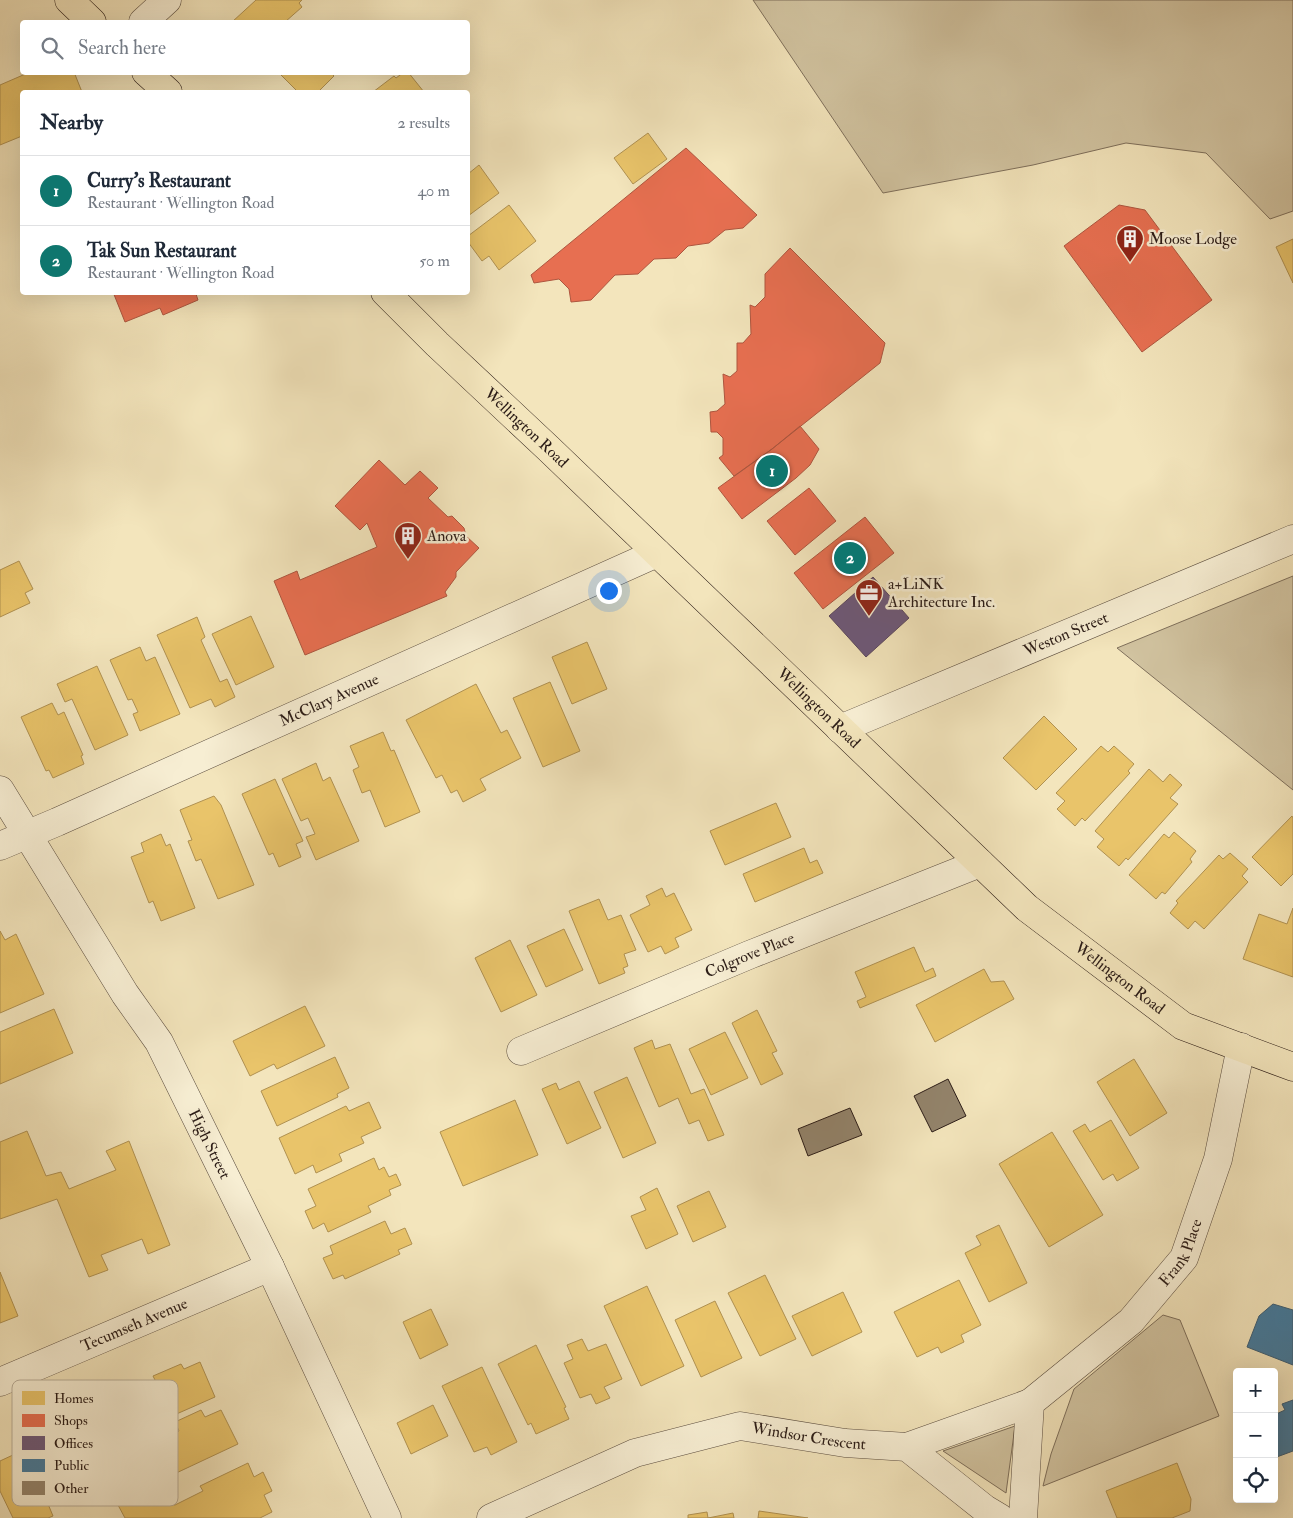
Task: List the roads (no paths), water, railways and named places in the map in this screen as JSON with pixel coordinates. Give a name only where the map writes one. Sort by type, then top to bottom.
[{"type":"main road","points":[[69,0],[90,20]]},
{"type":"main road","points":[[149,75],[166,90]]},
{"type":"main road","name":"Wellington Road","points":[[388,295],[1027,908],[1183,1026],[1293,1067]]},
{"type":"street","points":[[145,20],[166,0]]},
{"type":"street","name":"Weston Street","points":[[840,729],[1293,539]]},
{"type":"street","name":"McClary Avenue","points":[[0,846],[658,553]]},
{"type":"street","name":"High Street","points":[[0,790],[125,994],[159,1042],[270,1267],[387,1518]]},
{"type":"street","name":"Colgrove Place","points":[[521,1051],[749,955],[980,863]]},
{"type":"street","name":"Frank Place","points":[[907,1447],[1030,1403],[1130,1321],[1184,1258],[1218,1159],[1241,1047]]},
{"type":"street","name":"Tecumseh Avenue","points":[[0,1382],[270,1267]]},
{"type":"street","points":[[1023,1518],[1030,1403]]},
{"type":"street","name":"Windsor Crescent","points":[[491,1518],[635,1453],[740,1426],[846,1443],[907,1447]]},
{"type":"street","points":[[907,1447],[985,1509],[1000,1518]]},
{"type":"place","name":"Moose Lodge","points":[[1130,263]]},
{"type":"place","name":"Curry's Restaurant","points":[[772,471]]},
{"type":"place","name":"Tak Sun Restaurant","points":[[850,558]]},
{"type":"place","name":"Anova","points":[[408,560]]},
{"type":"place","name":"a+LiNK Architecture Inc.","points":[[869,617]]}]
